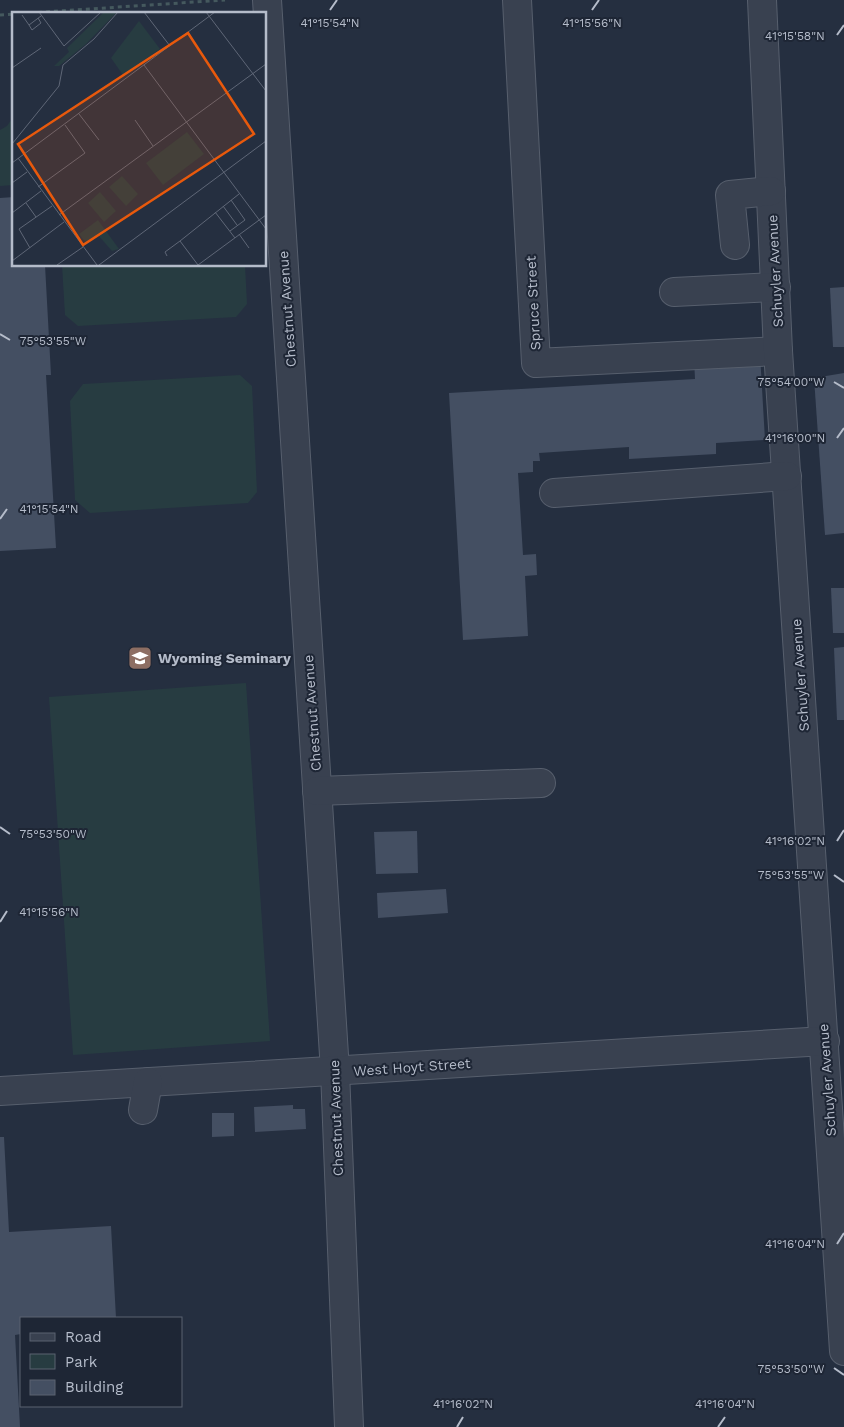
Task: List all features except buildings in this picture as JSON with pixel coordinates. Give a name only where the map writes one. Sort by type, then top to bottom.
[{"type":"street","name":"Chestnut Avenue","points":[[267,0],[335,1071],[349,1427]]},
{"type":"street","name":"Spruce Street","points":[[517,0],[536,363],[778,351]]},
{"type":"street","name":"Schuyler Avenue","points":[[762,0],[778,351],[841,1269],[844,1351]]},
{"type":"street","points":[[735,245],[730,194],[771,191]]},
{"type":"street","points":[[674,292],[776,287]]},
{"type":"street","points":[[554,493],[787,476]]},
{"type":"street","points":[[317,791],[541,783]]},
{"type":"street","name":"West Hoyt Street","points":[[0,1091],[825,1041]]},
{"type":"street","points":[[143,1110],[148,1082]]},
{"type":"path","points":[[44,12],[225,0]]},
{"type":"green space","points":[[12,119],[12,185],[0,186],[0,130],[7,126]]},
{"type":"green space","points":[[62,266],[245,266],[247,304],[236,317],[78,326],[65,315]]},
{"type":"green space","points":[[240,375],[252,386],[257,492],[248,503],[90,513],[75,500],[70,401],[83,384]]},
{"type":"green space","points":[[246,683],[270,1041],[73,1055],[49,697]]},
{"type":"place","name":"Wyoming Seminary","points":[[140,658]]}]
